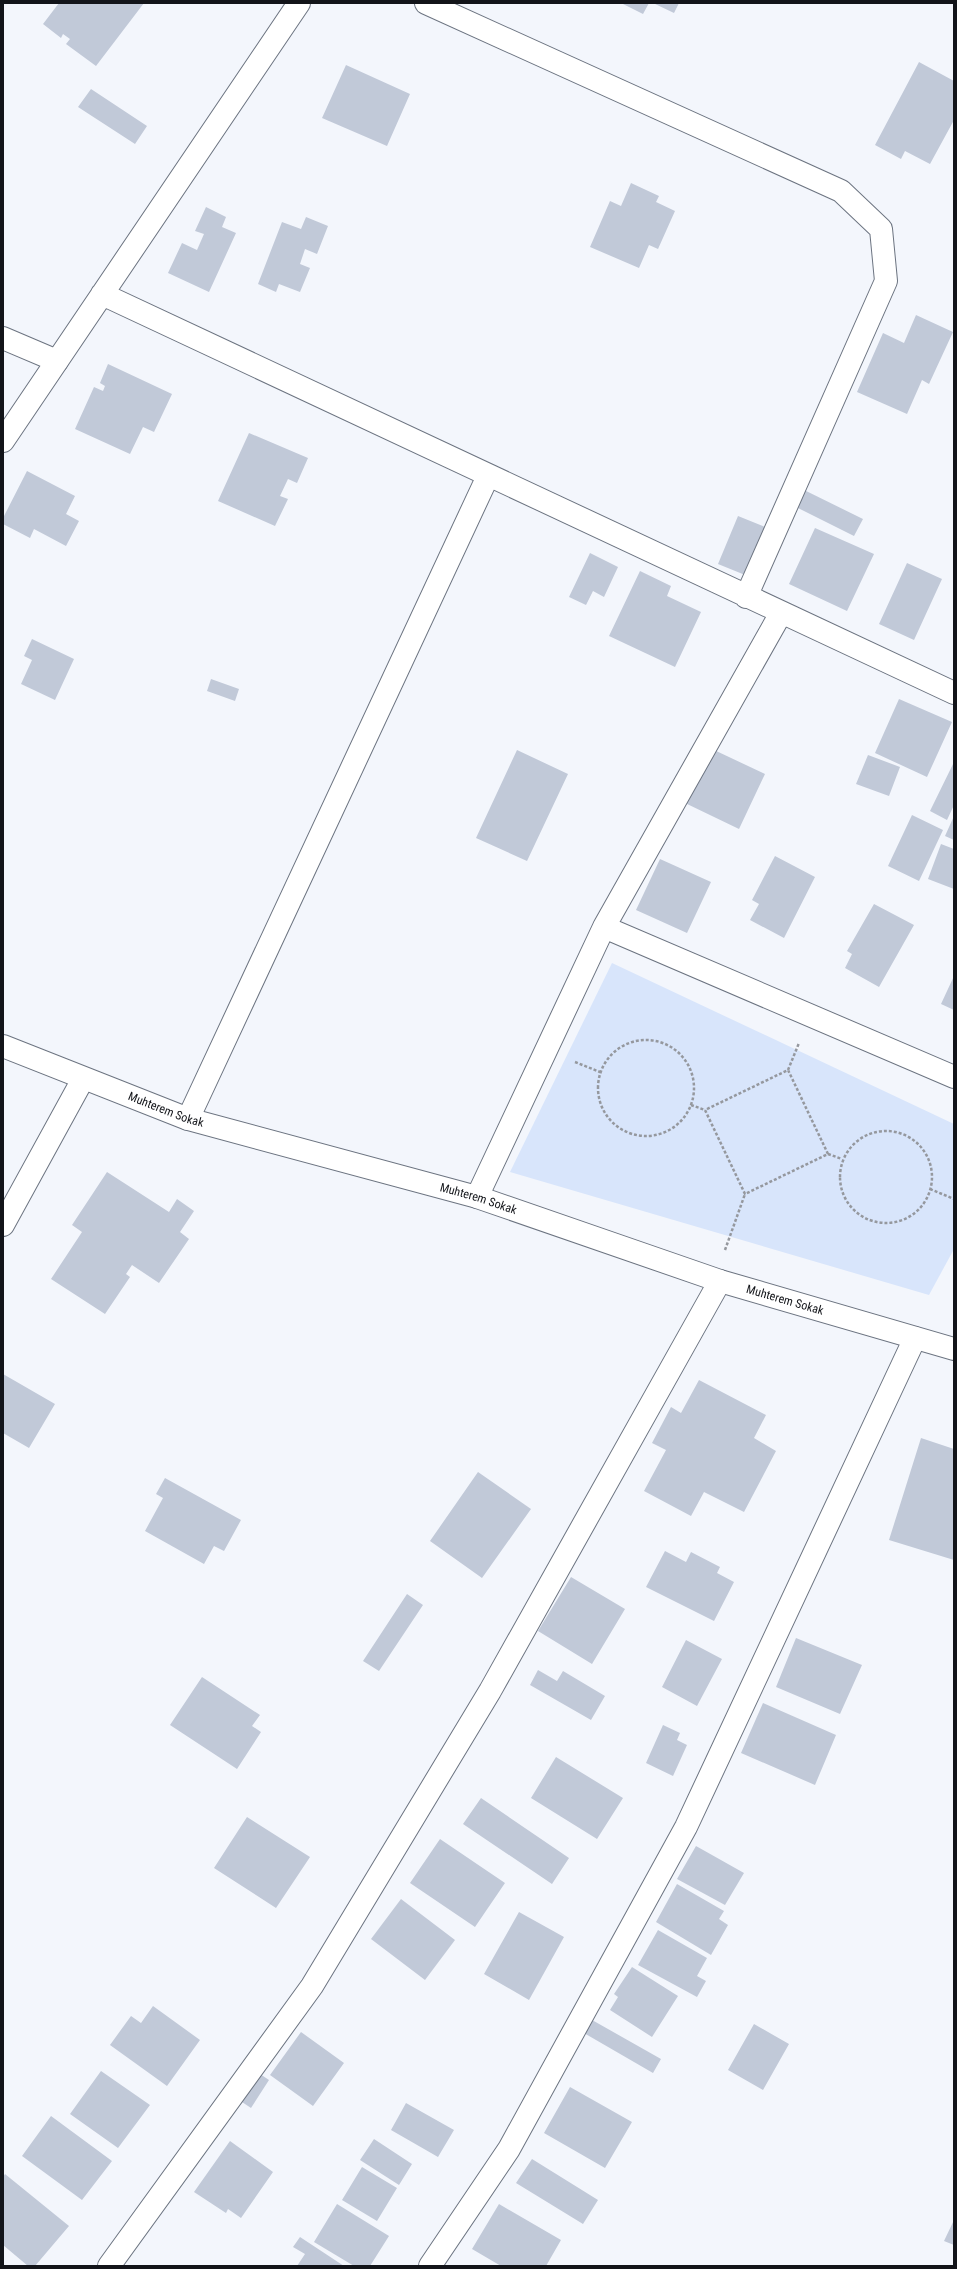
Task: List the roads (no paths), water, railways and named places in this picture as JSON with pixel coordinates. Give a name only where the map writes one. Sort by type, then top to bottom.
[{"type":"street","points":[[3,441],[299,3]]},
{"type":"street","points":[[426,3],[841,191],[881,229],[886,281],[746,597]]},
{"type":"street","points":[[102,294],[746,597],[954,693]]},
{"type":"street","points":[[3,338],[57,361]]},
{"type":"street","points":[[188,1119],[488,476]]},
{"type":"street","points":[[478,1197],[604,927],[781,613]]},
{"type":"street","points":[[604,927],[954,1076]]},
{"type":"street","name":"Muhterem Sokak","points":[[3,1046],[188,1119],[478,1197],[717,1281],[954,1349]]},
{"type":"street","points":[[3,1225],[83,1078]]},
{"type":"street","points":[[109,2266],[312,1986],[490,1690],[717,1281]]},
{"type":"street","points":[[430,2266],[509,2149],[686,1827],[914,1338]]}]
